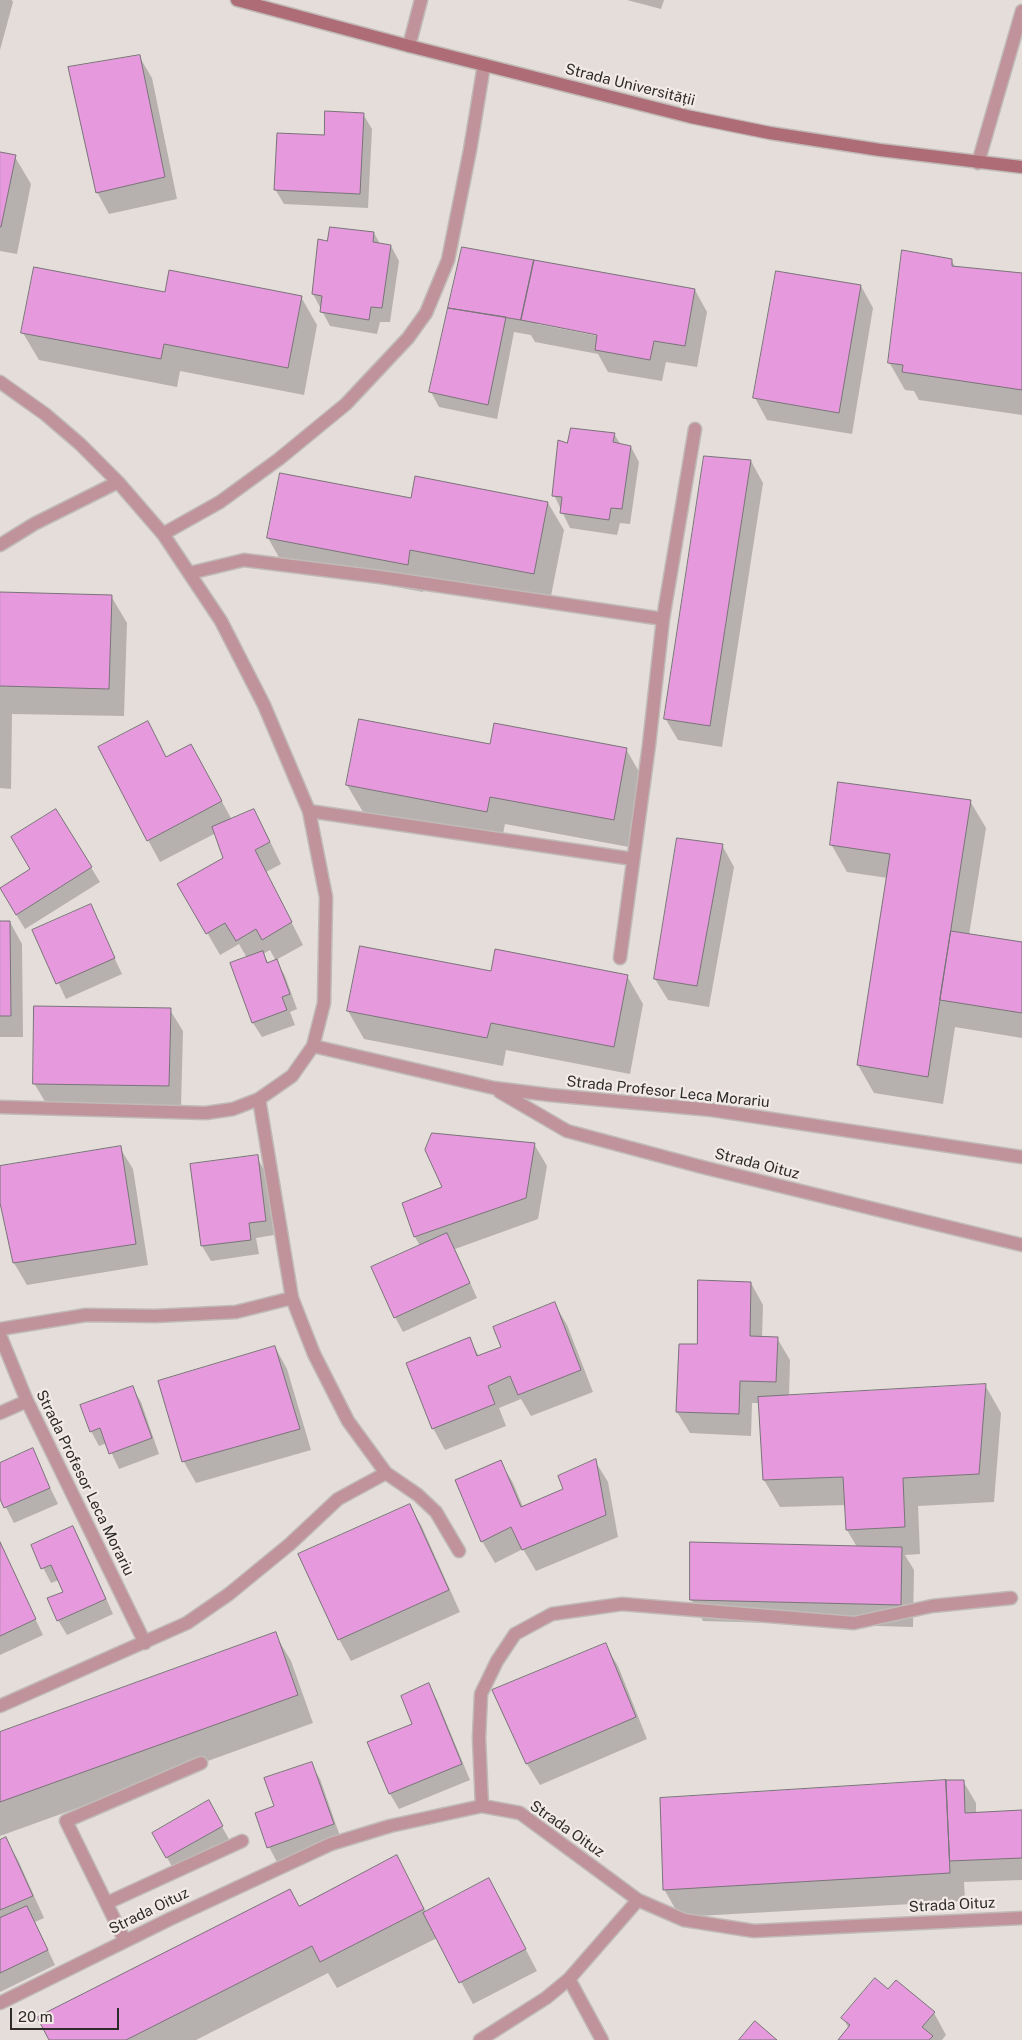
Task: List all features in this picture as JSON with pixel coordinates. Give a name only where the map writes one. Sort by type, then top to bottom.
[{"type":"street","name":"Strada Universității","points":[[237,0],[409,46],[690,117],[779,134],[978,163],[1022,167]]},
{"type":"street","points":[[409,46],[421,0]]},
{"type":"street","points":[[978,163],[1022,11]]},
{"type":"street","points":[[164,534],[227,496],[279,459],[346,404],[408,338],[426,313],[448,260],[470,150],[484,65]]},
{"type":"street","points":[[0,382],[45,414],[118,482],[164,534],[221,621],[264,705],[309,811],[326,897],[324,1002],[313,1046],[292,1076],[259,1100],[233,1109],[206,1113],[0,1107]]},
{"type":"street","points":[[620,958],[649,745],[663,619],[695,429]]},
{"type":"street","points":[[0,545],[34,524],[118,482]]},
{"type":"street","points":[[190,573],[244,560],[380,577],[663,619]]},
{"type":"street","points":[[309,811],[633,859]]},
{"type":"street","name":"Strada Profesor Leca Morariu","points":[[313,1046],[494,1088],[550,1096],[712,1110],[1022,1157]]},
{"type":"street","name":"Strada Oituz","points":[[494,1088],[567,1130],[702,1167],[1022,1245]]},
{"type":"street","points":[[259,1100],[292,1298],[314,1354],[348,1420],[386,1473],[418,1495],[436,1512],[460,1551]]},
{"type":"street","points":[[0,1329],[86,1315],[155,1316],[236,1312],[292,1298]]},
{"type":"street","name":"Strada Profesor Leca Morariu","points":[[0,1335],[27,1400],[145,1643]]},
{"type":"street","points":[[0,1413],[27,1400]]},
{"type":"street","points":[[0,1706],[187,1623],[229,1594],[290,1544],[338,1499],[386,1473]]},
{"type":"street","points":[[482,1806],[481,1694],[497,1662],[515,1634],[552,1614],[622,1604],[854,1624],[932,1606],[1011,1598]]},
{"type":"street","points":[[125,1940],[66,1821],[201,1763]]},
{"type":"street","name":"Strada Oituz","points":[[0,2004],[125,1940],[332,1844],[390,1826],[482,1806],[520,1814],[638,1900],[684,1920],[754,1930],[1022,1918]]},
{"type":"street","points":[[107,1903],[242,1841]]},
{"type":"street","points":[[480,2040],[546,1998],[569,1979],[638,1900]]},
{"type":"street","points":[[569,1979],[602,2040]]},
{"type":"building","points":[[140,55],[165,177],[96,193],[68,67]]},
{"type":"building","points":[[325,111],[364,113],[360,194],[274,190],[277,133],[324,135]]},
{"type":"building","points":[[0,152],[16,155],[1,227],[0,227]]},
{"type":"building","points":[[330,227],[374,232],[373,242],[391,245],[382,308],[371,307],[369,320],[320,312],[322,296],[312,294],[318,239],[327,241]]},
{"type":"building","points":[[462,247],[534,260],[521,320],[448,308]]},
{"type":"building","points":[[902,250],[952,259],[952,266],[1022,273],[1022,390],[902,372],[903,365],[888,363]]},
{"type":"building","points":[[534,260],[695,289],[685,346],[654,341],[650,360],[595,350],[597,335],[521,320]]},
{"type":"building","points":[[34,267],[165,292],[169,270],[302,296],[288,368],[164,344],[161,359],[21,333]]},
{"type":"building","points":[[776,271],[861,285],[839,413],[753,398]]},
{"type":"building","points":[[448,308],[506,317],[488,405],[429,392]]},
{"type":"building","points":[[571,428],[615,433],[613,442],[631,446],[622,509],[611,508],[609,520],[560,513],[562,497],[552,496],[558,440],[567,443]]},
{"type":"building","points":[[704,456],[751,460],[710,726],[664,719]]},
{"type":"building","points":[[280,473],[411,498],[415,476],[548,502],[534,574],[410,550],[408,565],[267,538]]},
{"type":"building","points":[[0,592],[112,595],[109,689],[0,686]]},
{"type":"building","points":[[359,719],[490,744],[494,723],[627,748],[614,820],[490,797],[487,812],[346,785]]},
{"type":"building","points":[[148,721],[166,757],[191,744],[222,801],[147,841],[98,747]]},
{"type":"building","points":[[838,782],[971,800],[928,1077],[857,1065],[890,854],[830,845]]},
{"type":"building","points":[[56,809],[92,867],[16,915],[0,888],[30,869],[11,837]]},
{"type":"building","points":[[254,809],[270,842],[255,850],[292,922],[262,940],[256,929],[236,941],[225,923],[206,934],[177,884],[223,858],[212,827]]},
{"type":"building","points":[[677,838],[723,844],[697,986],[654,979]]},
{"type":"building","points":[[91,904],[115,958],[56,984],[32,930]]},
{"type":"building","points":[[0,921],[10,921],[11,1016],[0,1016]]},
{"type":"building","points":[[951,931],[1022,942],[1022,1013],[940,1000]]},
{"type":"building","points":[[360,946],[491,971],[495,949],[628,975],[614,1047],[491,1023],[487,1038],[347,1011]]},
{"type":"building","points":[[263,951],[267,963],[277,959],[290,994],[282,997],[287,1010],[252,1023],[230,963]]},
{"type":"building","points":[[34,1006],[171,1008],[169,1086],[33,1084]]},
{"type":"building","points":[[432,1133],[535,1143],[526,1198],[414,1237],[402,1203],[442,1187],[425,1150]]},
{"type":"building","points":[[121,1146],[136,1244],[13,1263],[0,1203],[0,1166]]},
{"type":"building","points":[[258,1155],[266,1221],[249,1223],[251,1240],[201,1246],[190,1164]]},
{"type":"building","points":[[447,1233],[470,1283],[394,1318],[371,1267]]},
{"type":"building","points":[[698,1280],[751,1282],[750,1336],[778,1337],[776,1382],[740,1381],[739,1414],[676,1412],[679,1344],[697,1344]]},
{"type":"building","points":[[555,1302],[581,1370],[518,1395],[510,1376],[488,1386],[495,1404],[432,1429],[406,1363],[470,1337],[477,1356],[501,1347],[493,1327]]},
{"type":"building","points":[[275,1346],[300,1429],[182,1462],[158,1381]]},
{"type":"building","points":[[986,1384],[979,1474],[903,1478],[905,1527],[846,1530],[843,1477],[763,1480],[758,1397]]},
{"type":"building","points":[[133,1386],[152,1438],[109,1454],[100,1428],[90,1432],[80,1405]]},
{"type":"building","points":[[33,1448],[50,1488],[4,1508],[0,1499],[0,1463]]},
{"type":"building","points":[[596,1459],[606,1515],[522,1550],[511,1527],[481,1542],[455,1480],[501,1460],[521,1507],[563,1489],[558,1476]]},
{"type":"building","points":[[410,1504],[449,1590],[338,1640],[298,1554]]},
{"type":"building","points":[[73,1526],[106,1599],[57,1621],[47,1598],[63,1592],[51,1565],[41,1569],[31,1545]]},
{"type":"building","points":[[0,1542],[36,1619],[0,1636]]},
{"type":"building","points":[[690,1542],[902,1547],[901,1605],[690,1600]]},
{"type":"building","points":[[276,1632],[298,1695],[0,1802],[0,1732]]},
{"type":"building","points":[[606,1643],[636,1717],[526,1764],[492,1690]]},
{"type":"building","points":[[429,1683],[462,1764],[389,1794],[367,1742],[412,1724],[401,1696]]},
{"type":"building","points":[[312,1762],[334,1824],[267,1848],[255,1813],[274,1806],[264,1778]]},
{"type":"building","points":[[946,1780],[950,1873],[663,1890],[660,1798]]},
{"type":"building","points":[[946,1780],[964,1780],[965,1813],[1022,1810],[1022,1858],[950,1861]]},
{"type":"building","points":[[209,1800],[223,1826],[166,1858],[152,1833]]},
{"type":"building","points":[[6,1837],[33,1896],[0,1910],[0,1840]]},
{"type":"building","points":[[397,1855],[424,1909],[320,1962],[312,1946],[126,2040],[49,2040],[37,2017],[290,1889],[299,1906]]},
{"type":"building","points":[[489,1878],[526,1949],[459,1983],[423,1913]]},
{"type":"building","points":[[27,1906],[48,1950],[0,1973],[0,1918]]},
{"type":"building","points":[[875,1978],[888,1989],[896,1980],[935,2012],[922,2027],[933,2036],[929,2040],[838,2040],[850,2025],[841,2018]]},
{"type":"building","points":[[755,2021],[777,2040],[739,2040]]}]
